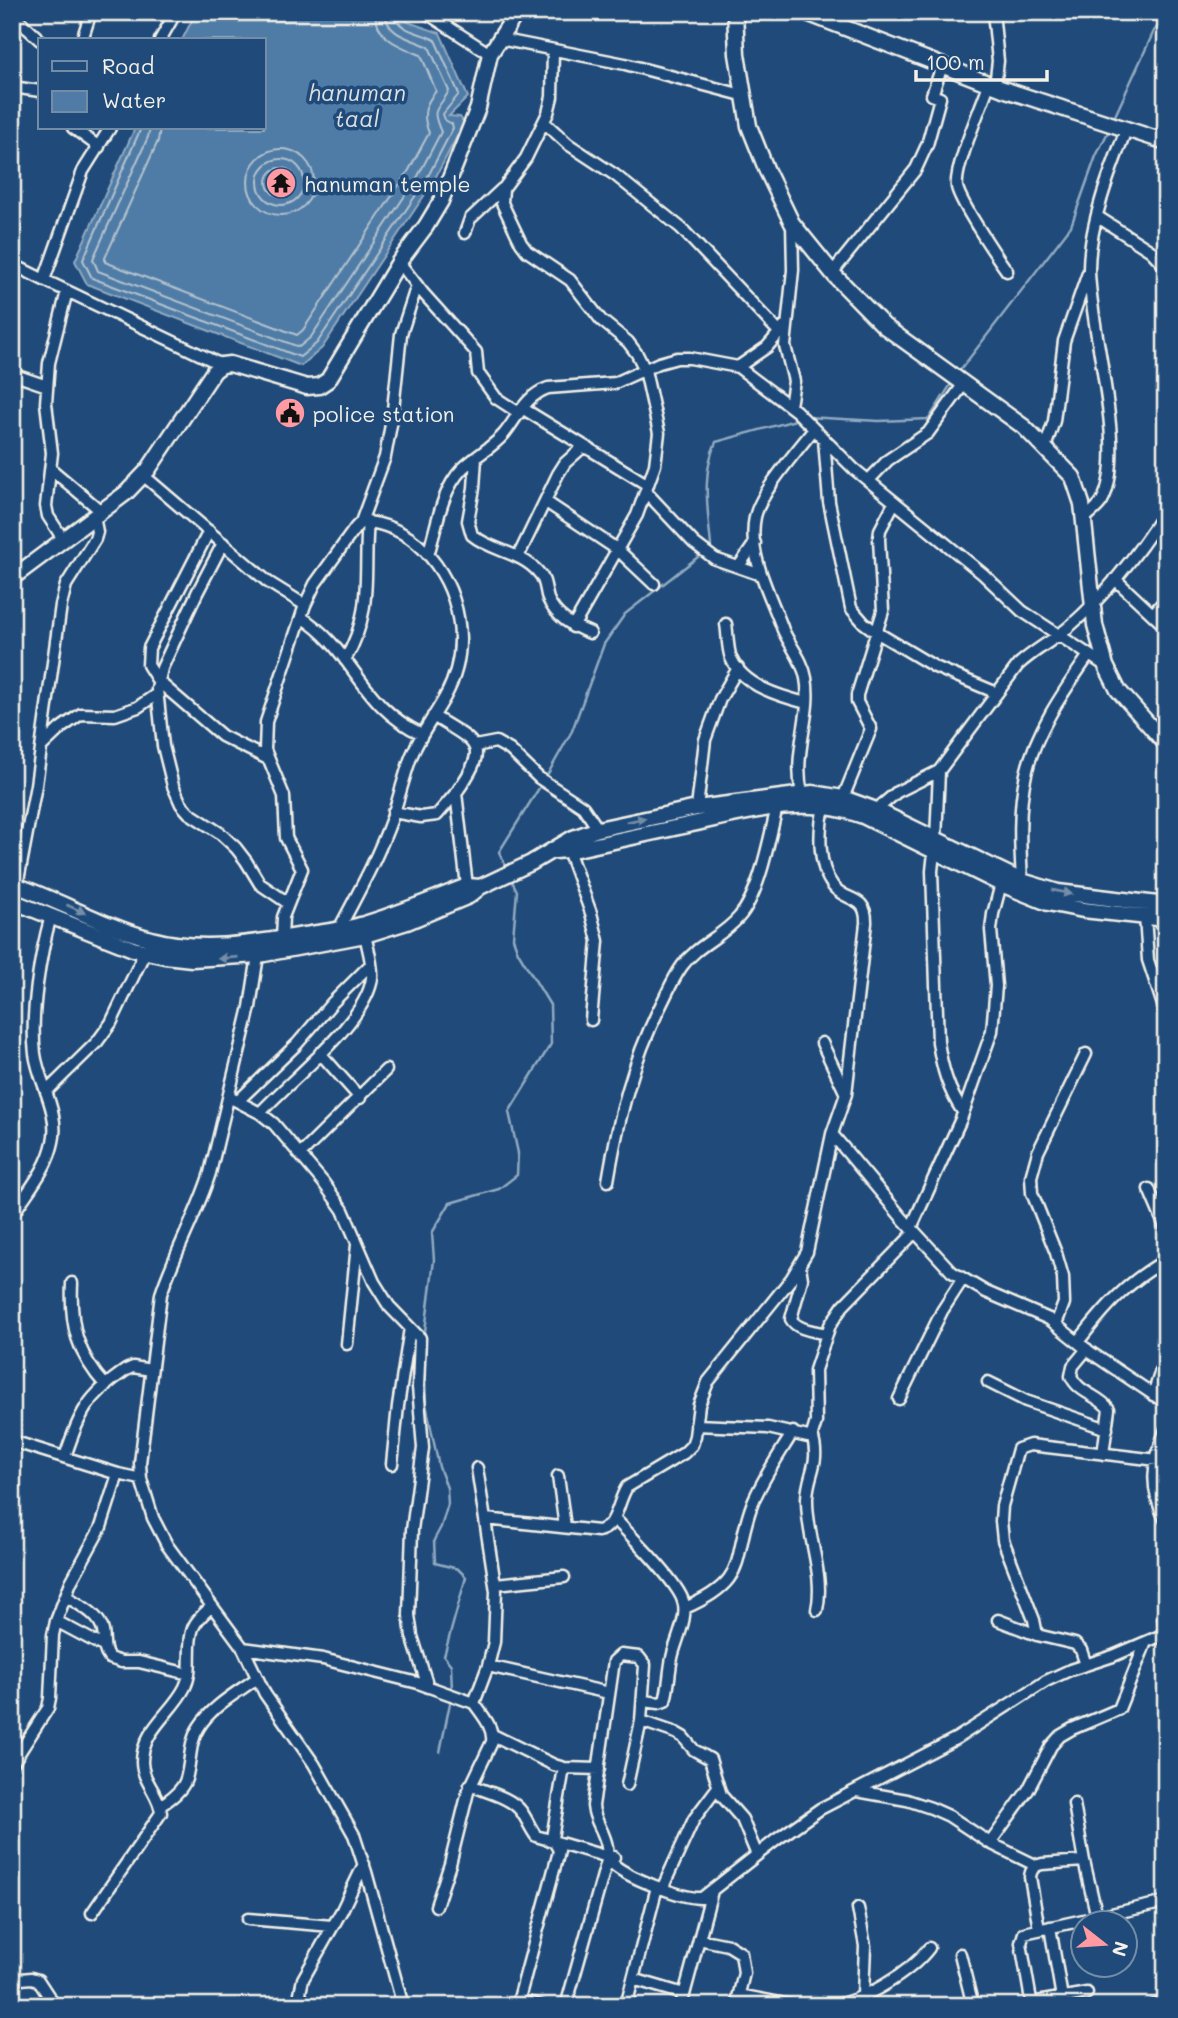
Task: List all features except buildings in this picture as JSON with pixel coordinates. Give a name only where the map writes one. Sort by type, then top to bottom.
[{"type":"street","points":[[83,38],[91,12]]},
{"type":"street","points":[[161,38],[176,12]]},
{"type":"street","points":[[425,12],[490,54]]},
{"type":"street","points":[[12,264],[222,365],[307,387],[319,386],[336,370],[399,262],[436,209],[478,108],[490,54],[517,12]]},
{"type":"street","points":[[735,12],[742,95],[749,126],[766,171],[792,223],[832,273],[884,326],[1024,427],[1073,477],[1082,504],[1092,605],[1106,666],[1118,690],[1166,744]]},
{"type":"street","points":[[993,12],[998,61],[992,85],[960,167],[957,188],[1007,271]]},
{"type":"street","points":[[12,14],[38,38]]},
{"type":"street","points":[[813,14],[992,85],[1166,142]]},
{"type":"street","points":[[499,39],[625,64],[742,95]]},
{"type":"street","points":[[465,233],[470,219],[503,189],[516,173],[544,122],[552,97],[553,50]]},
{"type":"street","points":[[832,273],[916,169],[927,145],[940,98],[932,94],[943,66]]},
{"type":"street","points":[[12,87],[38,91]]},
{"type":"street","points":[[544,122],[568,144],[615,175],[681,228],[783,329]]},
{"type":"street","points":[[76,130],[99,147]]},
{"type":"street","points":[[44,280],[83,172],[109,130]]},
{"type":"street","points":[[1045,447],[1054,421],[1064,341],[1089,270],[1098,217],[1126,130]]},
{"type":"street","points":[[503,189],[502,203],[527,251],[570,280],[601,320],[628,342],[637,354],[645,370],[659,433],[658,449],[637,515],[573,627]]},
{"type":"street","points":[[1098,217],[1151,251],[1166,267]]},
{"type":"street","points":[[792,223],[793,270],[783,329],[786,357],[794,381],[793,408]]},
{"type":"street","points":[[399,262],[475,352],[478,373],[496,398],[584,446],[647,489],[694,543],[715,559],[761,575]]},
{"type":"street","points":[[1083,520],[1101,503],[1109,480],[1111,456],[1089,270]]},
{"type":"street","points":[[345,660],[359,631],[367,595],[365,522],[385,457],[401,334],[417,285]]},
{"type":"street","points":[[64,539],[48,516],[46,506],[52,453],[47,425],[47,386],[49,363],[67,290]]},
{"type":"street","points":[[738,367],[767,346],[783,329]]},
{"type":"street","points":[[428,555],[443,502],[456,476],[502,437],[530,397],[548,388],[615,383],[677,358],[690,358],[738,367],[793,408],[854,469],[983,574],[1022,611],[1106,666]]},
{"type":"street","points":[[12,578],[125,493],[143,475],[214,371],[222,365]]},
{"type":"street","points":[[12,374],[47,386]]},
{"type":"street","points":[[869,480],[888,460],[928,433],[956,379]]},
{"type":"street","points":[[802,794],[798,758],[806,703],[806,674],[787,639],[761,575],[755,542],[755,517],[813,427]]},
{"type":"street","points":[[824,439],[829,502],[848,599],[855,615],[876,632],[935,667],[997,693]]},
{"type":"street","points":[[518,557],[565,463],[584,446]]},
{"type":"street","points":[[476,458],[469,531],[478,540],[518,557],[539,573],[554,610],[573,627],[590,633]]},
{"type":"street","points":[[51,469],[99,512]]},
{"type":"street","points":[[143,475],[268,582],[305,605]]},
{"type":"street","points":[[546,502],[618,550],[654,584]]},
{"type":"street","points":[[843,798],[870,736],[870,724],[857,702],[857,695],[883,611],[879,539],[880,530],[894,503]]},
{"type":"street","points":[[876,810],[897,792],[939,771],[997,693],[1030,654],[1059,636],[1092,605],[1115,579],[1166,510]]},
{"type":"street","points":[[99,512],[95,539],[71,575],[61,605],[36,785],[14,885],[116,927],[153,939],[181,944],[259,949],[282,938],[356,926],[497,878],[573,838],[598,829],[697,808],[802,794],[843,798],[876,810],[1001,884],[1048,903],[1083,911],[1166,919]]},
{"type":"street","points":[[339,929],[366,879],[422,734],[446,695],[456,668],[460,626],[455,599],[443,575],[428,555],[402,533],[365,522]]},
{"type":"street","points":[[282,938],[283,917],[302,869],[286,838],[284,796],[268,759],[264,734],[266,722],[305,605],[315,584],[365,522]]},
{"type":"street","points":[[209,531],[149,648],[148,665],[158,681],[222,736],[268,759]]},
{"type":"street","points":[[739,566],[755,542]]},
{"type":"street","points":[[223,543],[177,633],[158,681],[163,746],[173,786],[181,804],[189,813],[220,834],[246,861],[260,884],[288,903]]},
{"type":"street","points":[[1115,579],[1166,627]]},
{"type":"street","points":[[1153,614],[1166,600]]},
{"type":"street","points":[[301,617],[322,632],[380,706],[399,723],[422,734]]},
{"type":"street","points":[[726,624],[729,652],[749,680],[769,692],[806,703]]},
{"type":"street","points":[[1022,881],[1019,836],[1026,774],[1031,755],[1058,699],[1089,655]]},
{"type":"street","points":[[697,808],[705,740],[716,708],[738,668]]},
{"type":"street","points":[[41,747],[81,714],[115,715],[138,707],[157,694]]},
{"type":"street","points":[[393,812],[421,817],[437,815],[474,768],[477,757],[475,746],[467,737],[433,716]]},
{"type":"street","points":[[475,746],[496,742],[510,750],[539,778],[583,807],[598,829]]},
{"type":"street","points":[[939,771],[932,871],[938,1042],[943,1070],[952,1093],[964,1112]]},
{"type":"street","points":[[12,901],[145,952],[192,959],[365,935],[407,922],[469,896],[473,886],[456,793]]},
{"type":"street","points":[[550,851],[568,850],[777,807],[824,806],[846,809],[1022,881],[1058,892],[1166,905]]},
{"type":"street","points":[[486,1519],[598,1531],[605,1529],[614,1518],[627,1487],[684,1453],[692,1445],[699,1405],[708,1382],[800,1266],[807,1252],[832,1135],[846,1094],[866,911],[862,904],[839,893],[831,884],[821,844],[820,825],[824,806]]},
{"type":"street","points":[[608,1181],[617,1124],[628,1081],[655,1017],[682,966],[695,951],[738,918],[747,905],[763,866],[777,807]]},
{"type":"street","points":[[568,850],[592,913],[598,940],[591,1020]]},
{"type":"street","points":[[817,1610],[820,1587],[813,1556],[807,1499],[816,1462],[816,1445],[812,1435],[816,1422],[813,1392],[815,1370],[836,1315],[913,1230],[964,1112],[992,1031],[996,986],[991,930],[1001,884]]},
{"type":"street","points":[[12,1216],[43,1172],[53,1141],[54,1126],[34,1052],[35,1013],[43,944],[51,916]]},
{"type":"street","points":[[1144,916],[1148,960],[1166,1014]]},
{"type":"street","points":[[260,1113],[341,1034],[359,1010],[372,979],[365,935]]},
{"type":"street","points":[[259,949],[233,1099],[203,1196],[167,1274],[161,1294],[140,1463],[141,1479],[152,1518],[167,1545],[243,1648],[265,1694],[314,1764],[354,1835],[403,2006]]},
{"type":"street","points":[[46,1093],[89,1050],[111,1023],[145,952]]},
{"type":"street","points":[[233,1099],[297,1044],[332,1003],[371,964]]},
{"type":"street","points":[[822,1043],[846,1094]]},
{"type":"street","points":[[320,1054],[360,1098]]},
{"type":"street","points":[[1056,1324],[1064,1303],[1063,1277],[1032,1193],[1031,1177],[1038,1152],[1086,1054]]},
{"type":"street","points":[[300,1155],[386,1070]]},
{"type":"street","points":[[233,1099],[260,1113],[274,1124],[300,1155],[343,1210],[374,1282],[389,1306],[420,1338],[422,1345],[418,1387],[423,1448],[412,1530],[409,1615],[412,1636],[428,1687]]},
{"type":"street","points":[[832,1135],[913,1230],[962,1280],[1056,1324],[1087,1349],[1166,1403]]},
{"type":"street","points":[[1149,1189],[1166,1229]]},
{"type":"street","points":[[347,1344],[357,1241]]},
{"type":"street","points":[[1078,1342],[1106,1306],[1127,1285],[1166,1260]]},
{"type":"street","points":[[800,1266],[802,1279],[791,1319],[800,1327],[827,1334]]},
{"type":"street","points":[[900,1399],[942,1311],[962,1280]]},
{"type":"street","points":[[72,1283],[71,1298],[77,1342],[88,1364],[106,1386]]},
{"type":"street","points":[[392,1464],[410,1328]]},
{"type":"street","points":[[1087,1349],[1073,1366],[1071,1376],[1079,1388],[1107,1405],[1109,1409],[1103,1454]]},
{"type":"street","points":[[1153,1395],[1166,1355]]},
{"type":"street","points":[[65,1457],[83,1408],[126,1370],[133,1367],[151,1370]]},
{"type":"street","points":[[988,1382],[1026,1401],[1107,1429]]},
{"type":"street","points":[[696,1425],[768,1428],[808,1437],[812,1435]]},
{"type":"street","points":[[1166,1429],[1154,1492],[1166,1521]]},
{"type":"street","points":[[685,1608],[713,1594],[735,1572],[753,1504],[793,1432]]},
{"type":"street","points":[[12,1441],[141,1479]]},
{"type":"street","points":[[1037,1635],[1034,1620],[1003,1540],[1002,1506],[1018,1449],[1030,1446],[1161,1461]]},
{"type":"street","points":[[474,1703],[494,1642],[495,1584],[477,1468]]},
{"type":"street","points":[[12,1764],[47,1708],[56,1621],[101,1527],[118,1474]]},
{"type":"street","points":[[558,1476],[565,1527]]},
{"type":"street","points":[[614,1518],[678,1592],[685,1608],[671,1659],[665,1701],[644,1701]]},
{"type":"street","points":[[495,1584],[564,1577]]},
{"type":"street","points":[[66,1596],[96,1618],[103,1632],[106,1653],[115,1661],[138,1662],[189,1674]]},
{"type":"street","points":[[92,1913],[158,1819],[160,1806],[144,1774],[143,1757],[153,1729],[185,1688],[189,1674],[193,1627],[211,1607]]},
{"type":"street","points":[[627,1785],[644,1701],[645,1665],[639,1657],[616,1657],[594,1814],[612,1864],[659,1888],[702,1898],[820,1809],[957,1738],[1046,1681],[1164,1633],[1163,1616],[1166,1611]]},
{"type":"street","points":[[998,1620],[1079,1647],[1086,1665]]},
{"type":"street","points":[[56,1621],[103,1646]]},
{"type":"street","points":[[990,1843],[1028,1790],[1051,1746],[1072,1729],[1119,1709],[1146,1642]]},
{"type":"street","points":[[243,1648],[323,1659],[428,1687],[474,1703],[493,1735],[537,1758],[564,1768],[599,1769]]},
{"type":"street","points":[[488,1666],[609,1693]]},
{"type":"street","points":[[160,1806],[182,1786],[199,1727],[220,1706],[257,1678]]},
{"type":"street","points":[[641,1721],[676,1732],[694,1750],[710,1759],[718,1787],[742,1819],[757,1855]]},
{"type":"street","points":[[436,1906],[470,1785],[490,1749],[493,1735]]},
{"type":"street","points":[[542,2006],[517,2003],[559,1850],[554,1843],[553,1832],[564,1768]]},
{"type":"street","points":[[470,1785],[515,1804],[536,1836],[611,1857]]},
{"type":"street","points":[[626,2006],[659,1888],[694,1819],[718,1787]]},
{"type":"street","points":[[856,1791],[907,1800],[949,1815],[990,1843],[1035,1866],[1084,1861]]},
{"type":"street","points":[[1074,1804],[1095,1910]]},
{"type":"street","points":[[566,2006],[611,1857]]},
{"type":"street","points":[[1035,1866],[1030,1877],[1062,1998]]},
{"type":"street","points":[[304,2006],[300,1993],[303,1979],[365,1868]]},
{"type":"street","points":[[681,2006],[712,1890]]},
{"type":"street","points":[[1129,1910],[1166,1902]]},
{"type":"street","points":[[858,1908],[864,1946],[863,1995],[866,2006]]},
{"type":"street","points":[[248,1919],[332,1926]]},
{"type":"street","points":[[1070,1923],[1024,1933],[1021,1938],[1032,2005],[1087,1993]]},
{"type":"street","points":[[699,1939],[728,1945],[741,1953],[744,1973],[737,2000],[796,2006]]},
{"type":"street","points":[[831,2006],[851,2003],[902,1974],[929,1948]]},
{"type":"street","points":[[960,1954],[972,2006]]},
{"type":"street","points":[[633,1979],[684,1994]]},
{"type":"street","points":[[12,1980],[38,1980],[55,2006]]},
{"type":"street","points":[[1152,2006],[1166,2002]]},
{"type":"water","name":"hanuman taal","points":[[196,12],[399,12],[408,22],[440,33],[468,97],[449,116],[460,117],[464,123],[432,184],[322,348],[301,366],[87,284],[75,261],[134,130],[266,130],[266,38],[183,38]]},
{"type":"waterway","points":[[1114,118],[1154,31],[1166,16]]},
{"type":"waterway","points":[[958,373],[1071,226],[1096,156],[1110,128]]},
{"type":"waterway","points":[[806,417],[879,421],[929,419],[953,381]]},
{"type":"waterway","points":[[708,549],[711,546],[707,480],[716,442],[799,419]]},
{"type":"waterway","points":[[545,779],[572,731],[604,644],[625,614],[703,553]]},
{"type":"waterway","points":[[507,869],[499,852],[541,785]]},
{"type":"waterway","points":[[424,1339],[434,1260],[432,1233],[450,1203],[499,1189],[517,1175],[518,1153],[509,1112],[551,1044],[550,1005],[518,952],[513,938],[517,891],[511,879]]},
{"type":"waterway","points":[[424,1349],[426,1404],[439,1467],[447,1488],[448,1504],[434,1540],[435,1563],[458,1569],[466,1577],[444,1656],[451,1665],[452,1691]]},
{"type":"waterway","points":[[440,1752],[451,1698]]},
{"type":"place","name":"hanuman temple","points":[[281,183]]},
{"type":"place","name":"police station","points":[[290,413]]}]
